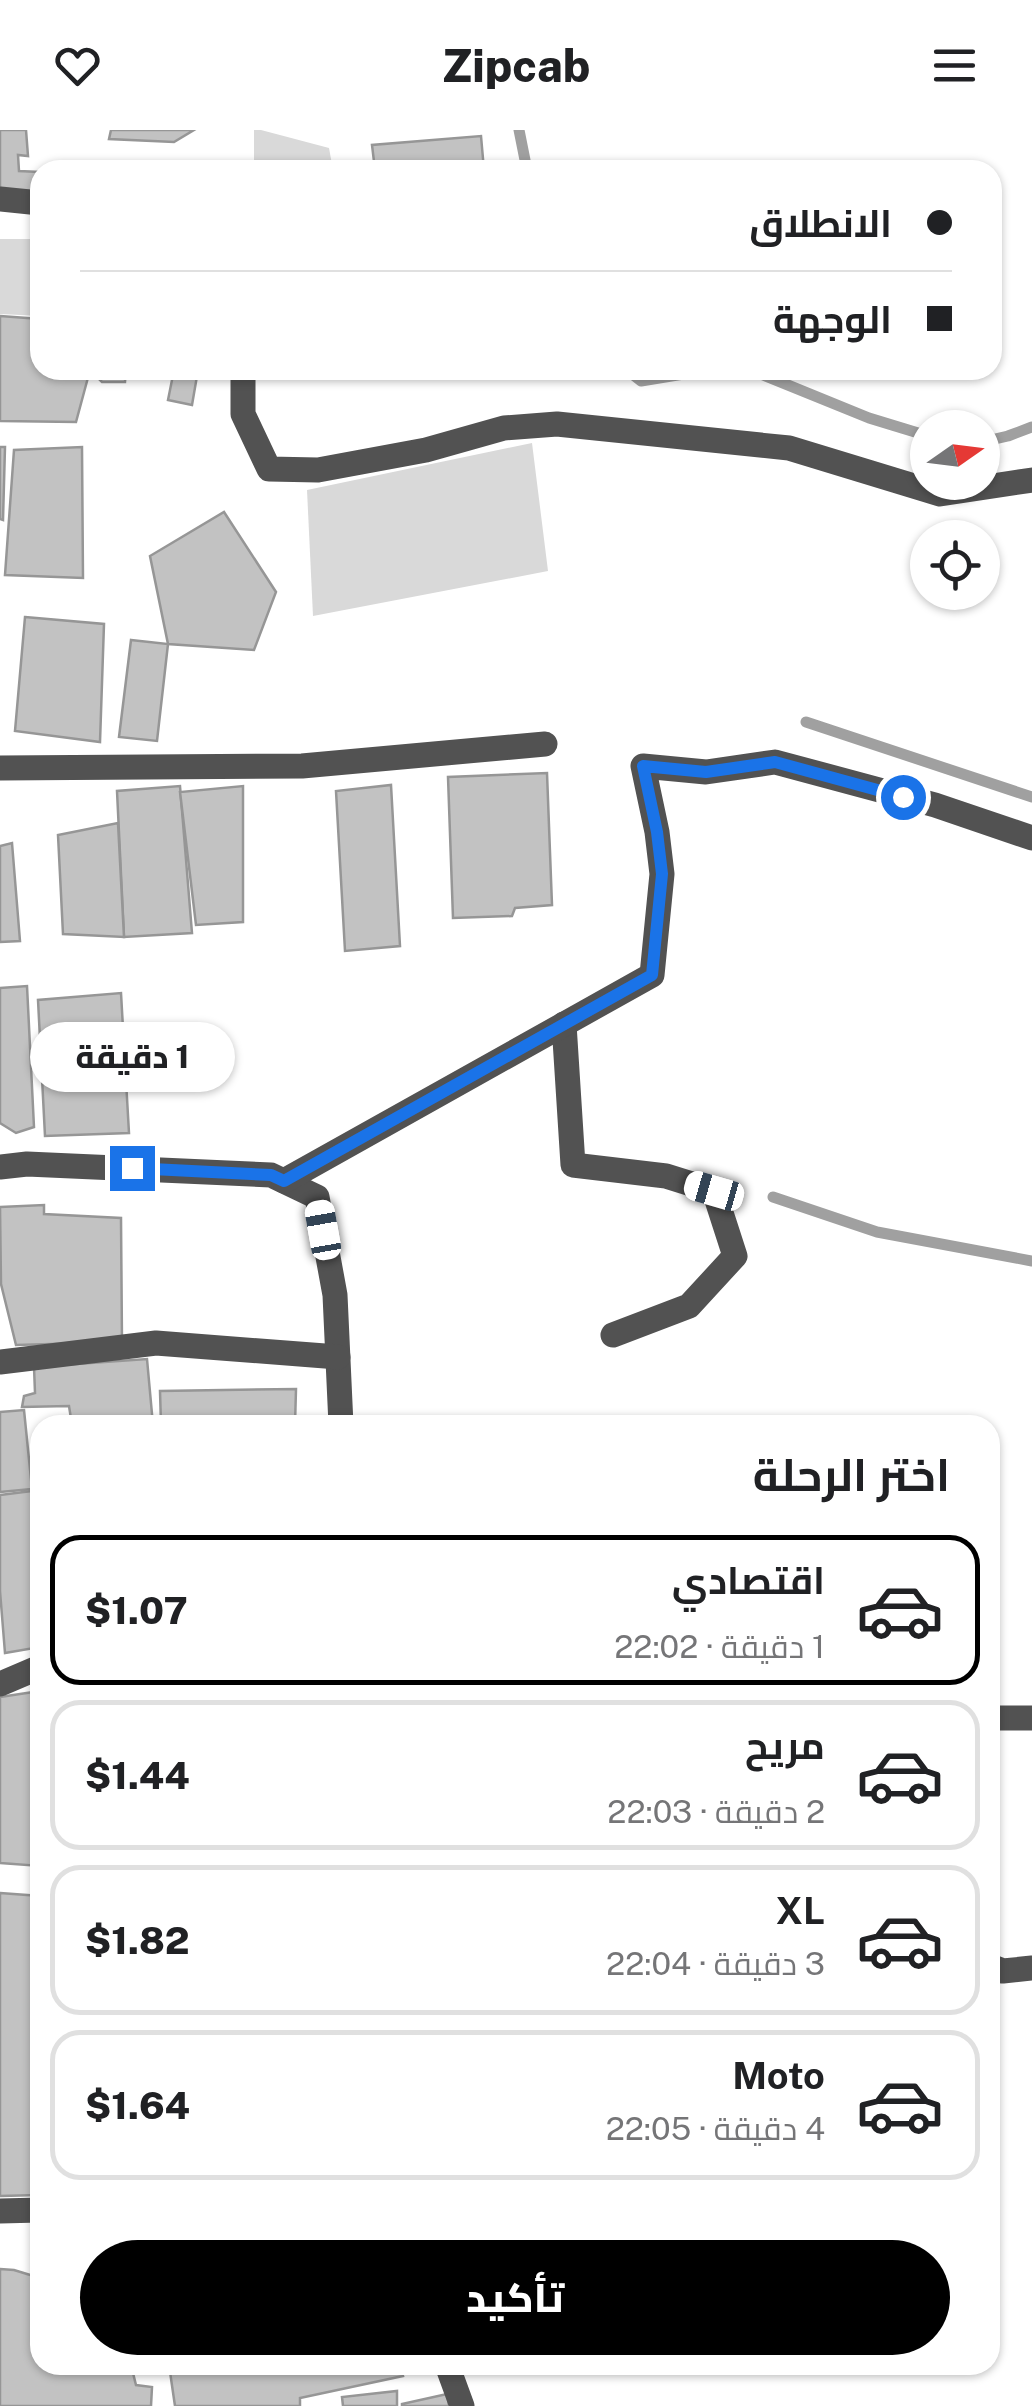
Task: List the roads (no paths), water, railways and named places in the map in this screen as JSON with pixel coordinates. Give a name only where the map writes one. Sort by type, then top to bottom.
[{"type":"street","points":[[0,199],[30,202]]},
{"type":"street","points":[[243,380],[244,414],[269,469],[318,470],[426,450],[504,428],[557,424],[789,448],[940,494],[1032,480]]},
{"type":"street","points":[[0,768],[302,766],[545,744]]},
{"type":"street","points":[[284,1181],[652,975],[662,874],[643,766],[706,772],[775,762],[935,805],[1032,838]]},
{"type":"street","points":[[564,1024],[573,1165],[666,1176],[714,1191],[736,1256],[689,1306],[613,1335]]},
{"type":"street","points":[[0,1167],[27,1164],[271,1175],[317,1197],[334,1296],[340,1415]]},
{"type":"street","points":[[0,1362],[156,1343],[338,1357]]},
{"type":"street","points":[[0,1684],[30,1671]]},
{"type":"street","points":[[1000,1718],[1032,1718]]},
{"type":"street","points":[[1000,1969],[1032,1968]]},
{"type":"street","points":[[0,2211],[30,2210]]},
{"type":"street","points":[[451,2375],[462,2406]]},
{"type":"waterway","points":[[519,130],[525,160]]},
{"type":"waterway","points":[[640,380],[647,380]]},
{"type":"waterway","points":[[776,380],[910,431]]},
{"type":"waterway","points":[[1000,438],[1032,427]]},
{"type":"waterway","points":[[806,722],[1032,797]]},
{"type":"waterway","points":[[773,1197],[877,1232],[1032,1261]]}]
